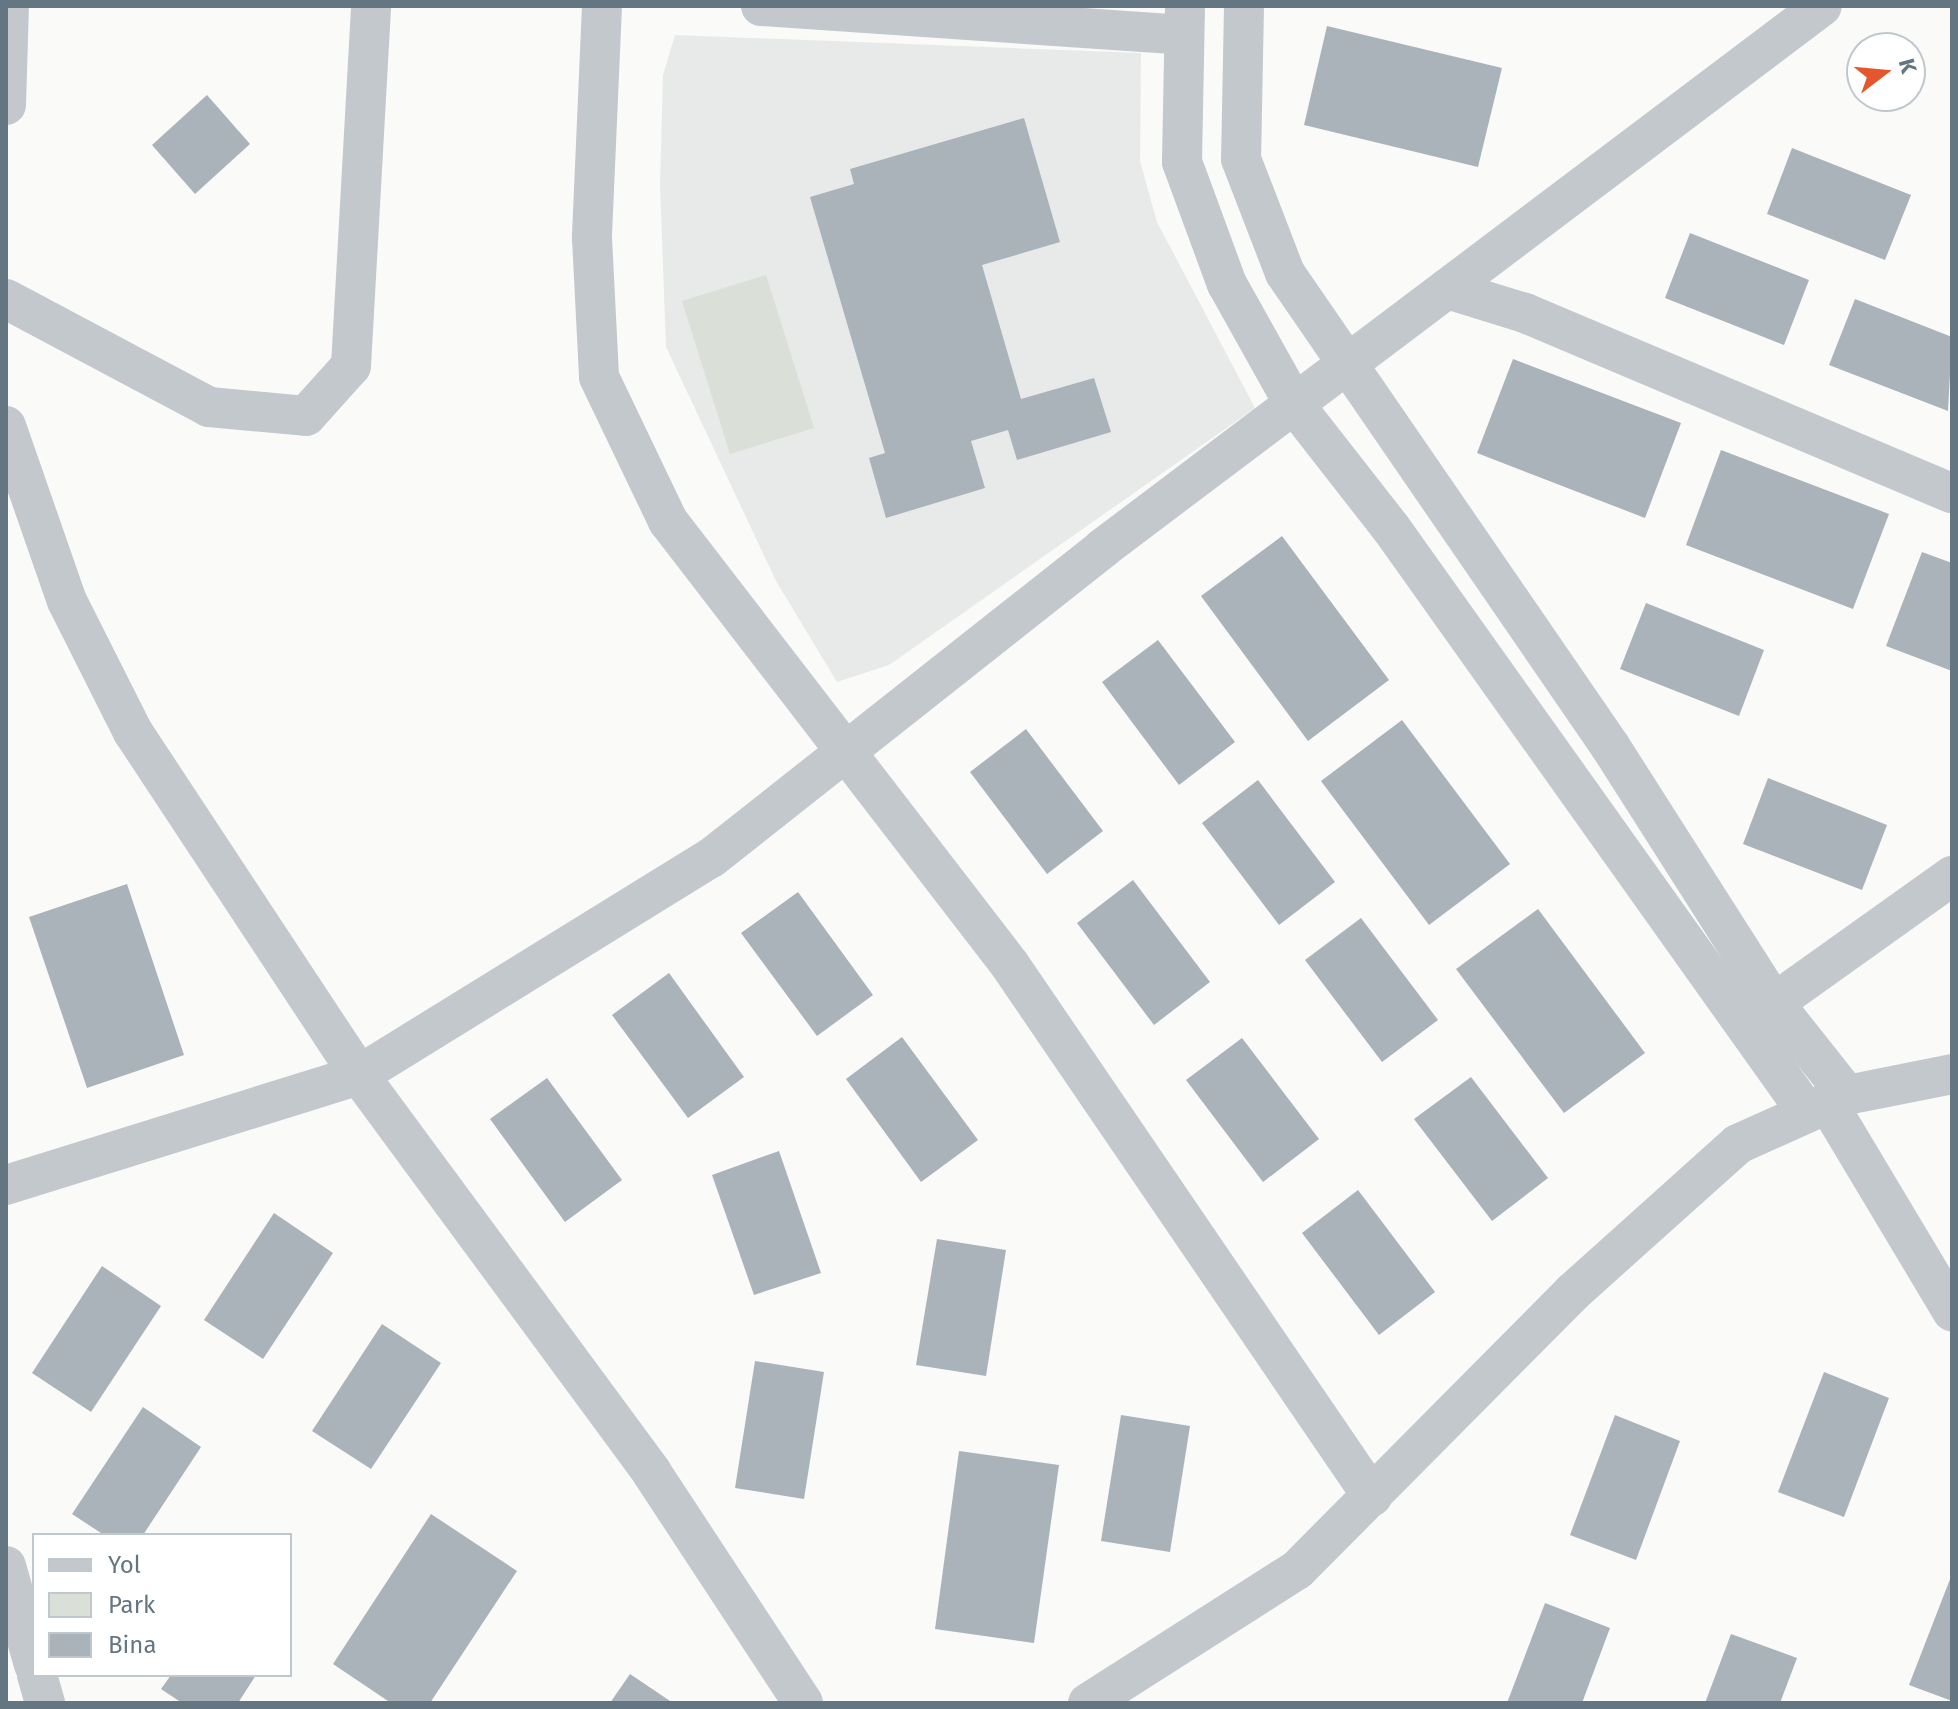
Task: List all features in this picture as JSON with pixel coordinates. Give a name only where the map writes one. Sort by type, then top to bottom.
[{"type":"street","points":[[6,105],[9,6]]},
{"type":"street","points":[[6,299],[209,407],[306,416],[351,366],[371,6]]},
{"type":"street","points":[[602,6],[592,238],[599,377],[668,521],[1010,965],[1372,1496]]},
{"type":"street","points":[[761,6],[1185,20],[1182,162],[1227,284],[1294,404],[1826,1102]]},
{"type":"street","points":[[1244,6],[1241,159],[1285,273],[1343,367],[1610,746],[1774,1003],[1826,1102],[1952,1311]]},
{"type":"street","points":[[6,1185],[359,1075],[711,858],[846,749],[1294,404],[1822,6]]},
{"type":"street","points":[[1447,289],[1525,313],[1952,493]]},
{"type":"street","points":[[6,426],[18,478],[67,601],[133,732],[359,1075],[652,1473],[803,1703]]},
{"type":"street","points":[[1774,1003],[1952,876]]},
{"type":"street","points":[[1088,1703],[1297,1570],[1573,1292],[1726,1155],[1826,1102],[1952,1074]]},
{"type":"street","points":[[6,1566],[32,1658]]},
{"type":"street","points":[[38,1677],[45,1703]]},
{"type":"shaded area","points":[[675,35],[1141,53],[1140,161],[1157,222],[1255,408],[889,665],[837,682],[776,581],[666,347],[660,185],[663,75]]},
{"type":"green space","points":[[766,275],[814,428],[730,454],[682,301]]},
{"type":"building","points":[[1327,26],[1502,68],[1478,167],[1304,125]]},
{"type":"building","points":[[207,95],[250,144],[195,194],[152,145]]},
{"type":"building","points":[[1024,118],[1060,242],[982,265],[1021,399],[1094,378],[1111,432],[1017,460],[1008,430],[971,441],[985,488],[886,518],[869,458],[885,453],[810,197],[854,184],[850,169]]},
{"type":"building","points":[[1792,148],[1911,195],[1885,260],[1767,214]]},
{"type":"building","points":[[1690,233],[1809,280],[1784,345],[1665,298]]},
{"type":"building","points":[[1855,299],[1952,337],[1948,411],[1829,365]]},
{"type":"building","points":[[1513,359],[1681,423],[1645,518],[1477,453]]},
{"type":"building","points":[[1721,450],[1889,514],[1853,609],[1686,545]]},
{"type":"building","points":[[1282,536],[1389,680],[1308,741],[1201,596]]},
{"type":"building","points":[[1922,552],[1952,563],[1952,671],[1886,646]]},
{"type":"building","points":[[1646,603],[1764,650],[1739,716],[1620,669]]},
{"type":"building","points":[[1158,640],[1235,742],[1179,785],[1102,682]]},
{"type":"building","points":[[1402,720],[1510,864],[1429,925],[1321,781]]},
{"type":"building","points":[[1026,729],[1103,831],[1047,874],[970,772]]},
{"type":"building","points":[[1768,778],[1887,825],[1862,890],[1743,844]]},
{"type":"building","points":[[1258,780],[1335,882],[1279,925],[1202,823]]},
{"type":"building","points":[[1133,880],[1210,982],[1154,1025],[1077,923]]},
{"type":"building","points":[[127,884],[184,1055],[87,1088],[29,917]]},
{"type":"building","points":[[798,892],[873,995],[817,1036],[741,933]]},
{"type":"building","points":[[1538,909],[1645,1053],[1564,1113],[1456,969]]},
{"type":"building","points":[[1361,918],[1438,1020],[1382,1062],[1305,960]]},
{"type":"building","points":[[669,973],[744,1077],[688,1118],[612,1015]]},
{"type":"building","points":[[902,1037],[978,1140],[921,1182],[846,1079]]},
{"type":"building","points":[[1242,1038],[1319,1139],[1263,1182],[1186,1080]]},
{"type":"building","points":[[1471,1077],[1548,1178],[1492,1221],[1414,1119]]},
{"type":"building","points":[[547,1078],[622,1180],[565,1222],[490,1119]]},
{"type":"building","points":[[779,1151],[821,1273],[754,1295],[712,1175]]},
{"type":"building","points":[[1358,1190],[1435,1292],[1379,1335],[1302,1233]]},
{"type":"building","points":[[274,1213],[333,1253],[263,1359],[204,1320]]},
{"type":"building","points":[[937,1239],[1006,1250],[986,1376],[916,1365]]},
{"type":"building","points":[[102,1266],[161,1306],[91,1412],[32,1373]]},
{"type":"building","points":[[382,1324],[441,1363],[371,1469],[312,1431]]},
{"type":"building","points":[[755,1361],[824,1372],[804,1499],[735,1488]]},
{"type":"building","points":[[1824,1372],[1889,1398],[1844,1517],[1778,1492]]},
{"type":"building","points":[[143,1407],[201,1447],[144,1533],[101,1533],[72,1514]]},
{"type":"building","points":[[1121,1415],[1190,1426],[1170,1552],[1101,1541]]},
{"type":"building","points":[[1615,1415],[1680,1441],[1636,1560],[1570,1535]]},
{"type":"building","points":[[959,1451],[1059,1465],[1034,1643],[935,1629]]},
{"type":"building","points":[[431,1514],[517,1571],[430,1703],[391,1703],[333,1664]]},
{"type":"building","points":[[1952,1574],[1952,1701],[1909,1685]]},
{"type":"building","points":[[1545,1603],[1610,1628],[1582,1703],[1507,1703]]},
{"type":"building","points":[[1731,1634],[1797,1658],[1780,1703],[1705,1703]]},
{"type":"building","points":[[630,1674],[673,1703],[610,1703]]},
{"type":"building","points":[[170,1677],[255,1677],[238,1703],[182,1703],[161,1689]]}]
